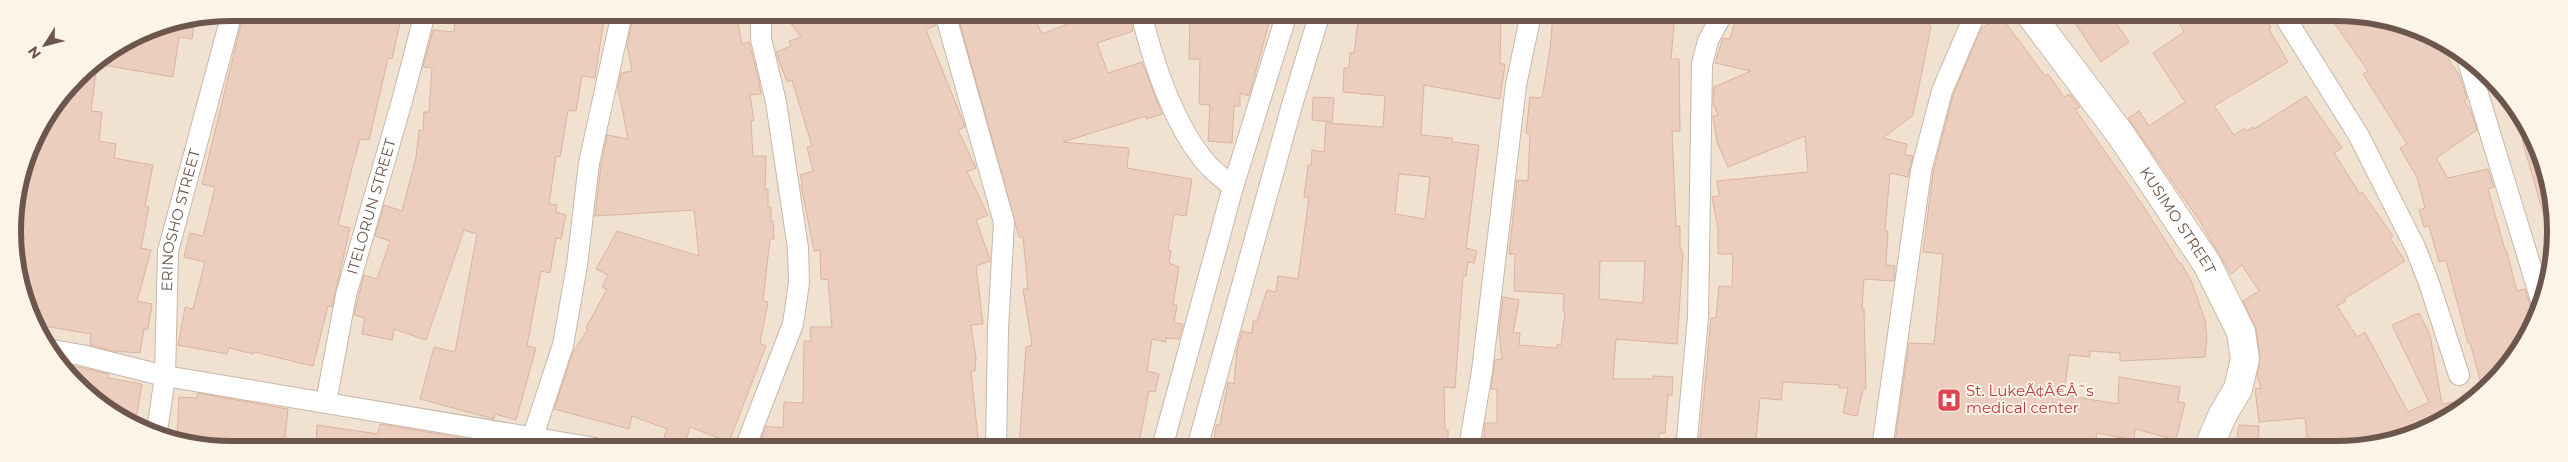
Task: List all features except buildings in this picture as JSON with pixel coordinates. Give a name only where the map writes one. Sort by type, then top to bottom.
[{"type":"street","name":"ERINOSHO STREET","points":[[159,428],[165,376],[168,251],[230,21]]},
{"type":"street","name":"ITELORUN STREET","points":[[326,402],[346,295],[423,21]]},
{"type":"street","points":[[533,436],[563,344],[577,265],[589,163],[620,21]]},
{"type":"street","points":[[748,441],[793,324],[799,283],[798,248],[776,102],[760,39],[761,21]]},
{"type":"street","points":[[947,21],[1004,222],[998,329],[996,441]]},
{"type":"street","points":[[1143,21],[1159,71],[1184,130],[1203,159],[1233,187]]},
{"type":"street","points":[[1164,441],[1233,187],[1285,21]]},
{"type":"street","points":[[1199,441],[1292,105],[1318,21]]},
{"type":"street","points":[[1470,441],[1482,371],[1516,85],[1530,21]]},
{"type":"street","points":[[1687,441],[1698,317],[1702,64],[1708,41],[1718,21]]},
{"type":"street","points":[[1883,441],[1921,171],[1942,91],[1972,21]]},
{"type":"street","name":"KUSIMO STREET","points":[[2035,21],[2121,135],[2207,264],[2241,332],[2245,359],[2238,389],[2222,416],[2211,441]]},
{"type":"street","points":[[2287,21],[2359,136],[2415,247],[2459,375]]},
{"type":"street","points":[[2471,69],[2538,291]]},
{"type":"street","points":[[1194,334],[1225,344]]},
{"type":"street","points":[[59,351],[165,376],[559,441]]},
{"type":"shaded area","points":[[2337,21],[2364,23],[2404,32],[2442,49],[2475,73],[2503,103],[2525,138],[2540,177],[2547,231],[2545,258],[2536,298],[2519,336],[2495,369],[2475,389],[2442,413],[2417,425],[2391,434],[2364,439],[2337,441],[231,441],[204,439],[164,430],[126,413],[93,389],[73,369],[49,336],[32,298],[25,272],[21,231],[25,190],[32,164],[49,126],[73,93],[103,65],[138,43],[177,28],[217,22]]},
{"type":"place","name":"St. LukeÃ¢Â€Â˜s medical center","points":[[1949,400]]}]
